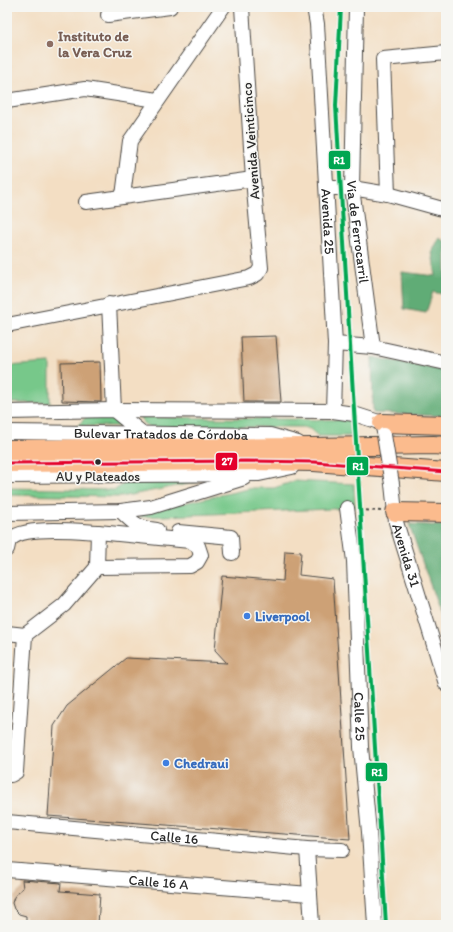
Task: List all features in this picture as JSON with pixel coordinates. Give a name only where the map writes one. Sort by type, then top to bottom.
[{"type":"main road","points":[[383,429],[446,425]]},
{"type":"main road","name":"Bulevar Tratados de Córdoba","points":[[7,463],[246,461],[433,445],[446,446]]},
{"type":"main road","name":"Bulevar Tratados de Córdoba","points":[[7,449],[313,455],[446,472]]},
{"type":"main road","points":[[395,512],[446,513]]},
{"type":"street","points":[[108,15],[170,7]]},
{"type":"street","points":[[123,196],[130,141],[223,7]]},
{"type":"street","name":"Avenida Veinticinco","points":[[109,304],[249,278],[257,274],[261,268],[253,179],[242,7]]},
{"type":"street","name":"Avenida 25","points":[[314,7],[327,188],[335,344],[332,411]]},
{"type":"street","name":"Vía de Ferrocarril","points":[[356,7],[352,188],[373,347]]},
{"type":"street","points":[[388,194],[384,59],[446,53]]},
{"type":"street","points":[[7,101],[85,89],[157,100]]},
{"type":"street","points":[[86,202],[253,179]]},
{"type":"street","points":[[327,188],[352,188],[388,194],[446,210]]},
{"type":"street","points":[[7,325],[109,304],[114,410],[142,434]]},
{"type":"street","points":[[335,344],[373,347],[446,363]]},
{"type":"street","points":[[7,412],[114,410],[332,411],[354,414],[383,429]]},
{"type":"street","points":[[61,432],[75,411]]},
{"type":"street","name":"Avenida 31","points":[[383,429],[392,484],[396,522],[446,684]]},
{"type":"street","name":"Bulevar Tratados de Córdoba","points":[[7,432],[270,435],[313,455]]},
{"type":"street","name":"Bulevar Tratados de Córdoba","points":[[7,476],[259,474],[313,455]]},
{"type":"street","points":[[7,513],[121,511],[151,507],[259,474]]},
{"type":"street","name":"Calle 25","points":[[347,508],[354,561],[362,747],[375,925]]},
{"type":"street","points":[[121,511],[135,525],[146,529],[231,537],[232,553]]},
{"type":"street","points":[[7,549],[10,540],[18,534],[38,530],[68,530],[190,541],[198,546],[201,554],[197,562],[190,566],[97,567]]},
{"type":"street","points":[[7,633],[25,635],[64,605],[97,567],[98,532]]},
{"type":"street","points":[[7,774],[11,775],[16,772],[12,750],[25,635]]},
{"type":"street","name":"Calle 16","points":[[7,822],[308,850],[342,850]]},
{"type":"street","points":[[308,850],[312,925]]},
{"type":"street","name":"Calle 16 A","points":[[7,870],[310,894]]},
{"type":"path","points":[[347,508],[395,512]]},
{"type":"green space","points":[[439,238],[446,242],[446,295],[433,292],[426,313],[404,309],[402,272],[436,276],[432,252]]},
{"type":"green space","points":[[372,357],[446,371],[446,416],[373,413]]},
{"type":"green space","points":[[50,363],[50,403],[8,403],[8,366]]},
{"type":"green space","points":[[115,416],[126,426],[77,426],[86,417]]},
{"type":"green space","points":[[139,417],[351,420],[353,436],[318,436],[310,429],[303,427],[148,427]]},
{"type":"green space","points":[[295,481],[354,484],[355,508],[140,517],[147,511],[253,488],[274,488]]},
{"type":"green space","points":[[198,482],[120,497],[8,495],[8,488],[115,490],[125,483]]},
{"type":"green space","points":[[409,524],[446,526],[446,630]]},
{"type":"building","points":[[276,336],[281,402],[244,402],[241,337]]},
{"type":"building","points":[[100,362],[101,402],[62,401],[61,363]]},
{"type":"building","name":"Chedraui","points":[[285,551],[301,552],[299,575],[333,579],[350,839],[48,816],[54,726],[67,706],[126,658],[227,663],[215,650],[222,576],[283,581]]},
{"type":"building","points":[[22,880],[61,883],[60,891],[100,894],[98,925],[26,925],[26,916],[19,914],[14,909],[12,903],[14,897],[23,888]]},
{"type":"transit line","name":"R1","points":[[341,7],[336,106],[386,925]]},
{"type":"transit line","name":"27","points":[[7,463],[246,461],[314,462],[446,472]]},
{"type":"place","name":"Instituto de la Vera Cruz","points":[[50,44]]},
{"type":"place","name":"AU y Plateados","points":[[98,462]]},
{"type":"place","name":"Liverpool","points":[[247,616]]},
{"type":"place","name":"Chedraui","points":[[166,763]]}]
